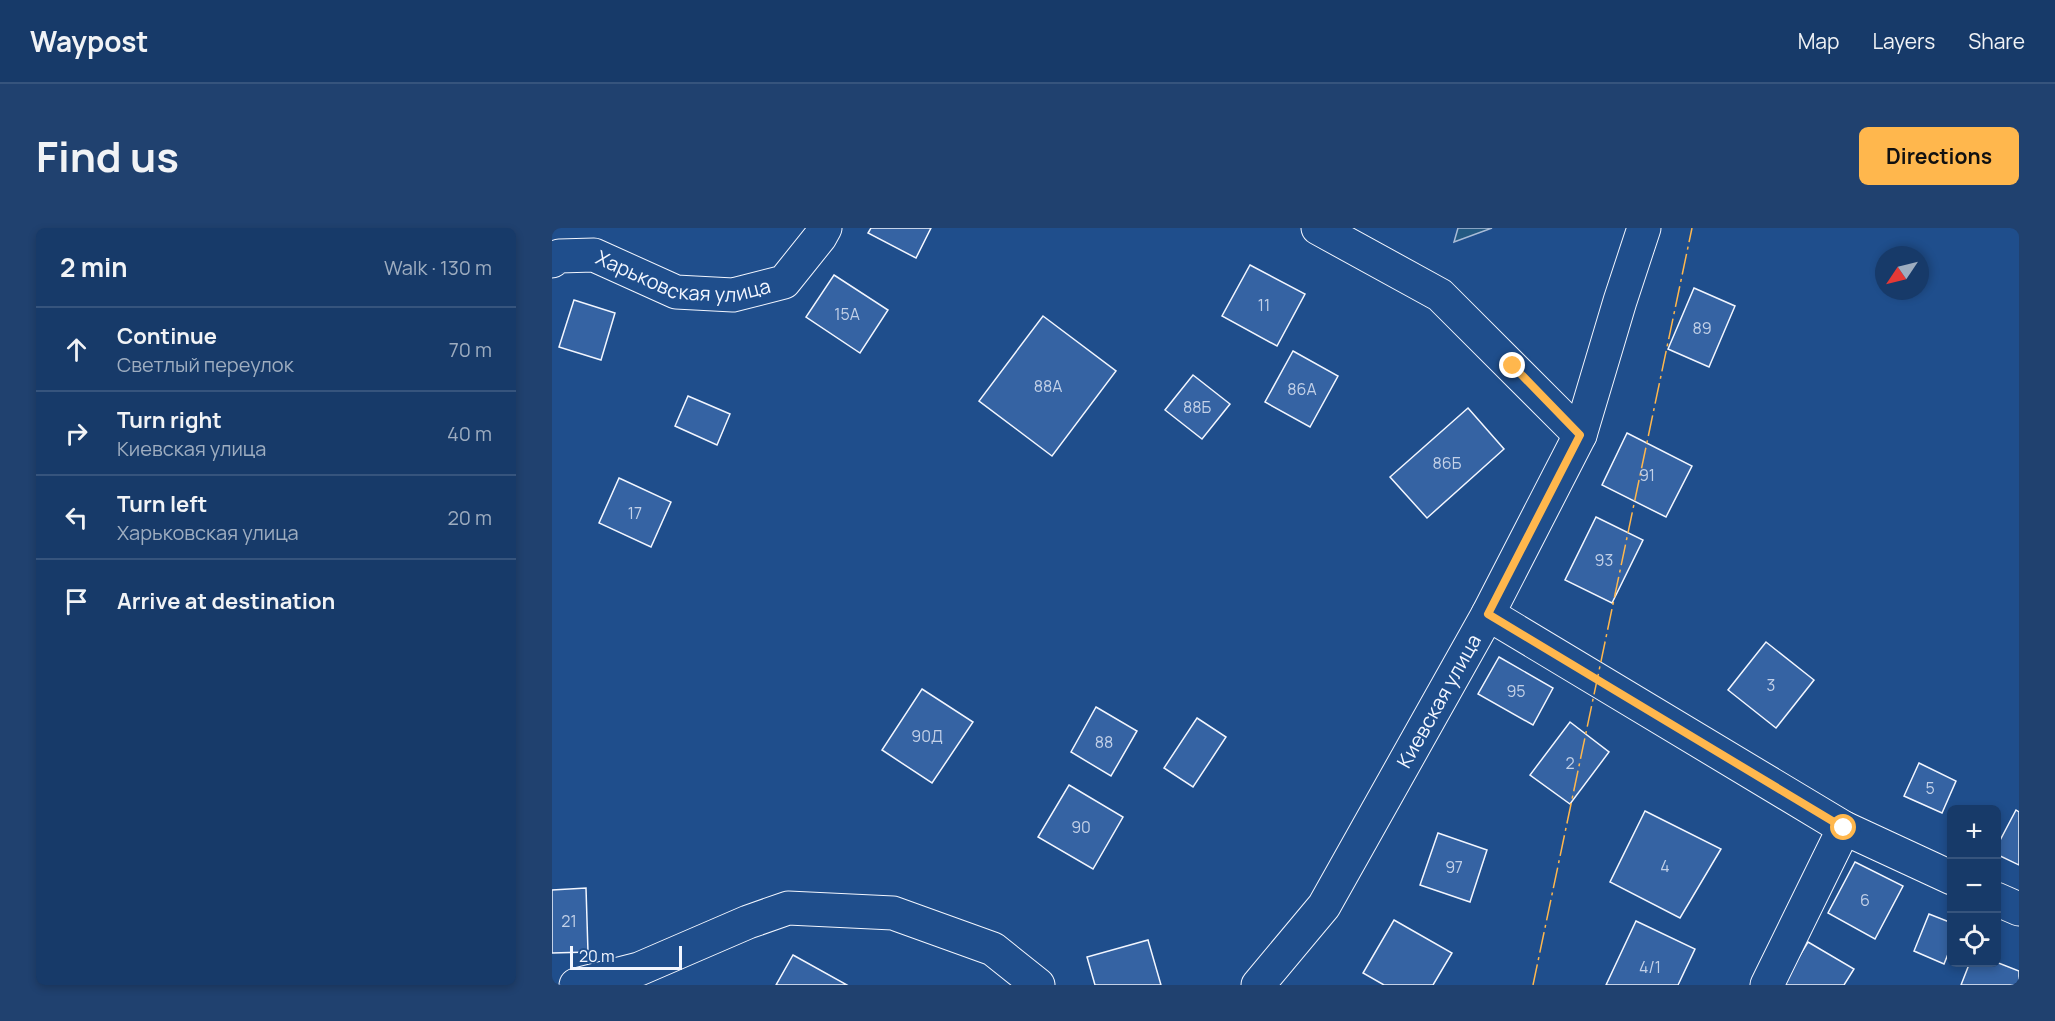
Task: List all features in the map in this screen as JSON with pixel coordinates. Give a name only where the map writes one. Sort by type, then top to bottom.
[{"type":"street","name":"Харьковская улица","points":[[552,261],[559,256],[594,255],[676,292],[733,295],[784,282],[825,228]]},
{"type":"street","points":[[1318,228],[1440,295],[1580,435]]},
{"type":"street","name":"Киевская улица","points":[[1258,985],[1324,906],[1488,614],[1580,435],[1644,228]]},
{"type":"street","points":[[1488,614],[1844,828],[1947,876]]},
{"type":"street","points":[[1767,985],[1844,828]]},
{"type":"street","points":[[2001,900],[2019,909]]},
{"type":"street","points":[[576,985],[639,969],[748,922],[788,908],[894,913],[993,949],[1038,985]]},
{"type":"shaded area","points":[[1458,228],[1492,228],[1454,242]]},
{"type":"building","points":[[871,228],[931,228],[916,258],[868,233]]},
{"type":"building","points":[[1250,265],[1305,294],[1277,346],[1222,316]]},
{"type":"building","points":[[834,275],[888,310],[860,353],[806,317]]},
{"type":"building","points":[[1694,288],[1735,306],[1709,367],[1668,349]]},
{"type":"building","points":[[574,300],[615,313],[601,360],[559,347]]},
{"type":"building","points":[[1043,316],[1116,371],[1052,456],[979,401]]},
{"type":"building","points":[[1293,351],[1338,376],[1310,427],[1265,402]]},
{"type":"building","points":[[1193,375],[1230,404],[1202,439],[1165,410]]},
{"type":"building","points":[[688,396],[730,414],[717,445],[675,426]]},
{"type":"building","points":[[1468,408],[1504,449],[1427,518],[1390,477]]},
{"type":"building","points":[[1627,433],[1692,466],[1666,517],[1602,485]]},
{"type":"building","points":[[619,478],[671,502],[651,547],[599,523]]},
{"type":"building","points":[[1596,517],[1643,540],[1612,603],[1565,580]]},
{"type":"building","points":[[1766,642],[1814,680],[1776,728],[1728,690]]},
{"type":"building","points":[[1499,657],[1553,688],[1533,725],[1478,694]]},
{"type":"building","points":[[922,689],[973,722],[932,783],[882,750]]},
{"type":"building","points":[[1096,707],[1137,731],[1111,776],[1071,752]]},
{"type":"building","points":[[1197,718],[1226,737],[1193,787],[1164,768]]},
{"type":"building","points":[[1570,722],[1609,752],[1570,804],[1530,775]]},
{"type":"building","points":[[1919,763],[1956,781],[1942,813],[1904,796]]},
{"type":"building","points":[[1069,785],[1123,817],[1093,869],[1038,837]]},
{"type":"building","points":[[2016,810],[2019,812],[2019,865],[2001,856],[2001,838]]},
{"type":"building","points":[[1645,811],[1721,849],[1680,918],[1610,882]]},
{"type":"building","points":[[1438,833],[1487,850],[1470,902],[1420,885]]},
{"type":"building","points":[[1855,862],[1903,886],[1875,939],[1828,913]]},
{"type":"building","points":[[586,888],[588,952],[552,953],[552,890]]},
{"type":"building","points":[[1929,914],[1947,921],[1947,956],[1944,964],[1914,951]]},
{"type":"building","points":[[1394,920],[1452,953],[1433,985],[1384,985],[1363,973]]},
{"type":"building","points":[[1636,921],[1695,949],[1678,985],[1606,985]]},
{"type":"building","points":[[1148,940],[1161,985],[1095,985],[1087,957]]},
{"type":"building","points":[[1808,942],[1854,969],[1844,985],[1786,985],[1783,983]]},
{"type":"building","points":[[793,955],[847,985],[776,985]]},
{"type":"building","points":[[2001,964],[2019,971],[2019,985],[1961,985],[1968,967],[2001,967]]},
{"type":"power","points":[[1533,985],[1692,228]]},
{"type":"route","points":[[1513,366],[1580,435],[1488,614],[1844,828]]}]
